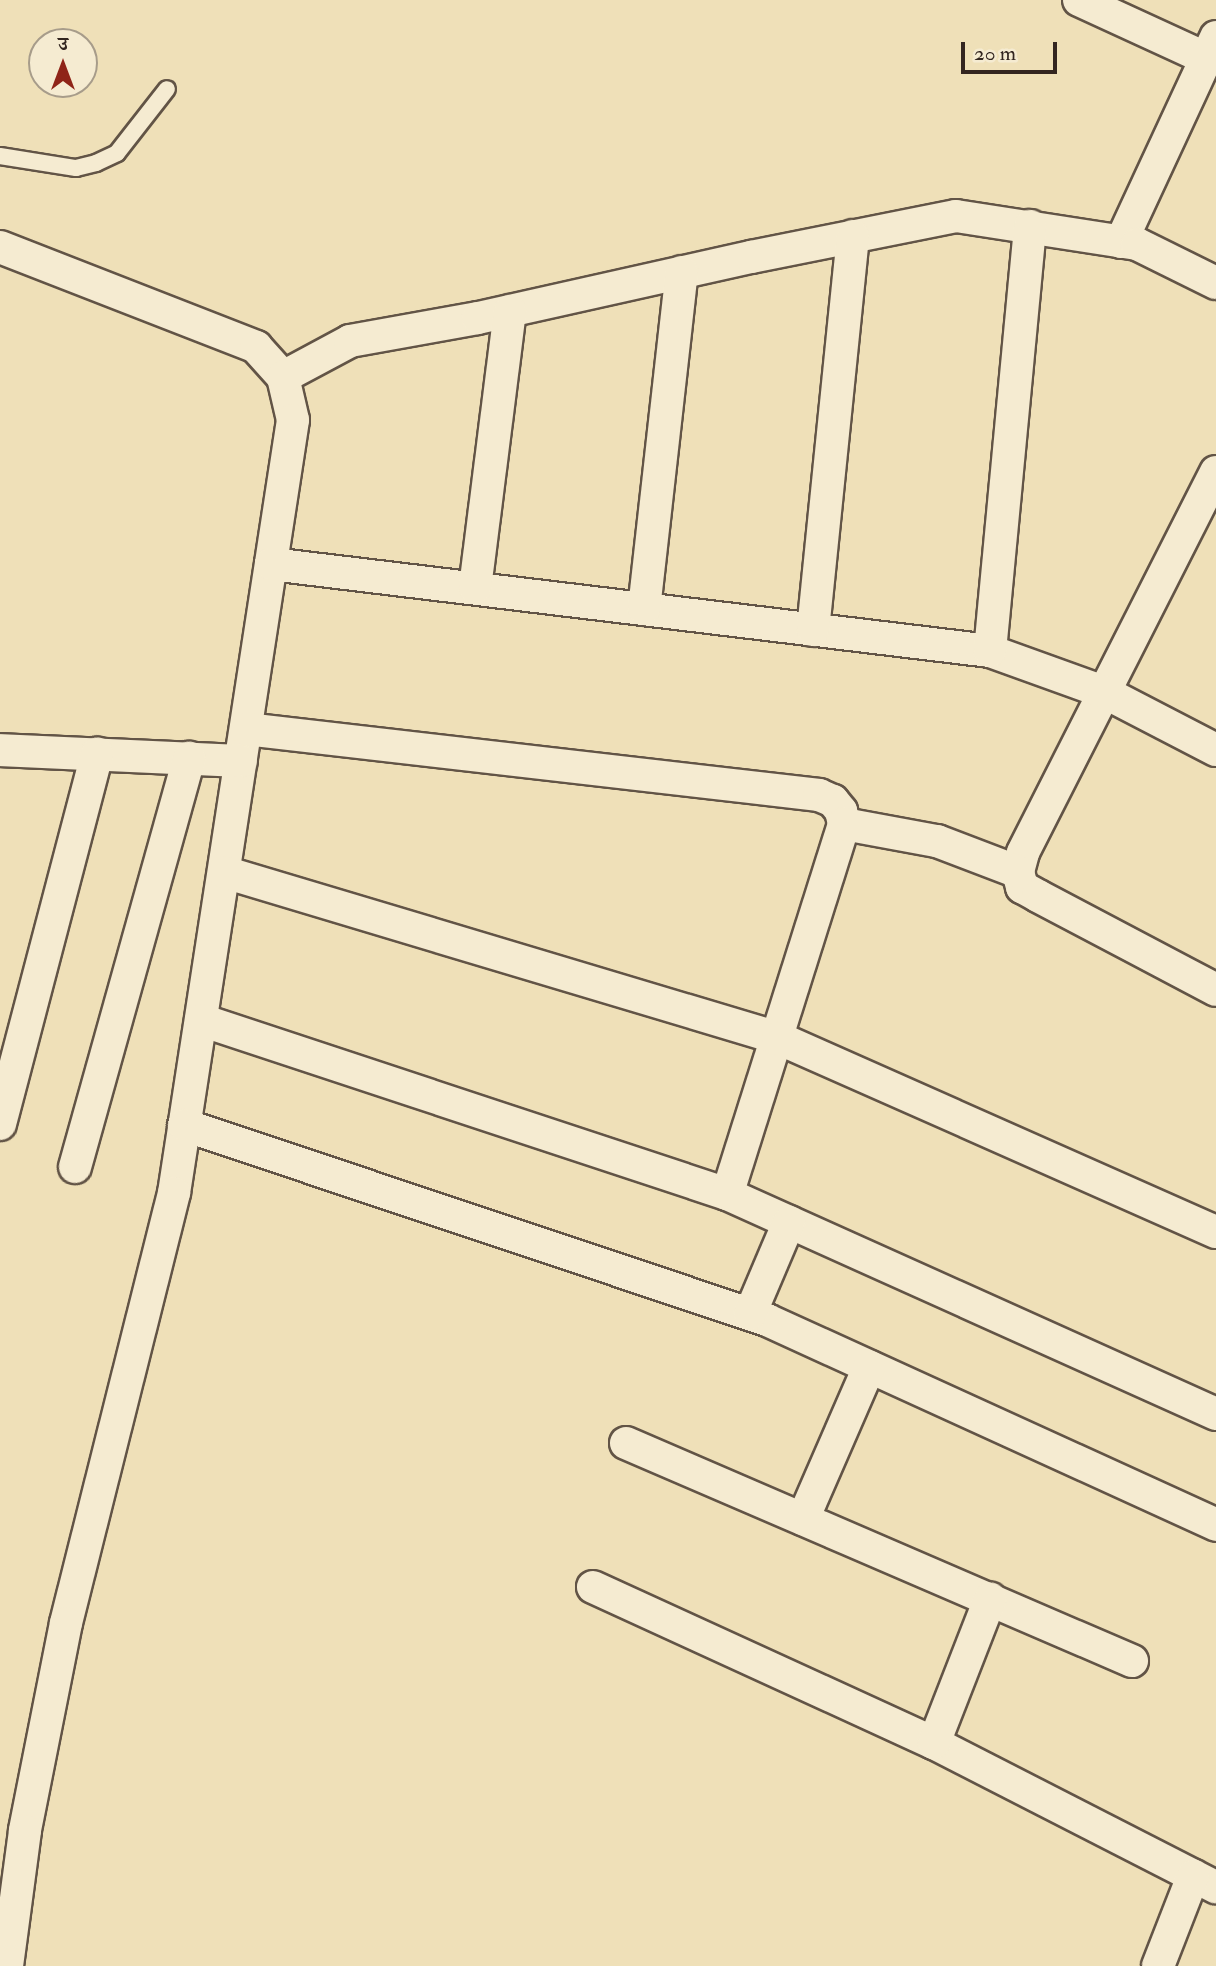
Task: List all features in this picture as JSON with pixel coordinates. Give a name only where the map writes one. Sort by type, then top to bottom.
[{"type":"street","points":[[1079,0],[1211,47],[1121,242]]},
{"type":"street","points":[[283,377],[350,341],[510,311],[681,272],[956,216],[1137,244],[1216,283]]},
{"type":"street","points":[[990,651],[1030,226]]},
{"type":"street","points":[[813,630],[853,236]]},
{"type":"street","points":[[0,247],[256,347],[283,377],[293,420],[184,1125],[164,1232],[66,1623],[26,1831],[7,1966]]},
{"type":"street","points":[[644,609],[681,272]]},
{"type":"street","points":[[475,588],[510,311]]},
{"type":"street","points":[[1216,471],[1205,515],[1104,692],[1023,853],[1018,872],[1022,887],[1216,990]]},
{"type":"street","points":[[271,564],[990,651],[1104,692],[1216,750]]},
{"type":"street","points":[[246,729],[819,795],[833,801],[841,811],[844,824],[727,1194]]},
{"type":"street","points":[[0,750],[241,761]]},
{"type":"street","points":[[0,1124],[12,1028],[97,754]]},
{"type":"street","points":[[75,1167],[189,758]]},
{"type":"street","points":[[844,824],[937,841],[1018,872]]},
{"type":"street","points":[[224,872],[778,1038],[1216,1232]]},
{"type":"street","points":[[201,1020],[727,1194],[1216,1413]]},
{"type":"street","points":[[184,1125],[750,1314],[1216,1525]]},
{"type":"street","points":[[750,1314],[789,1222]]},
{"type":"street","points":[[803,1519],[869,1367]]},
{"type":"street","points":[[626,1443],[1132,1661]]},
{"type":"street","points":[[593,1587],[934,1743],[1205,1882],[1158,1966]]},
{"type":"street","points":[[934,1743],[990,1600]]},
{"type":"lane","points":[[0,156],[76,167],[96,163],[117,153],[167,89]]}]
